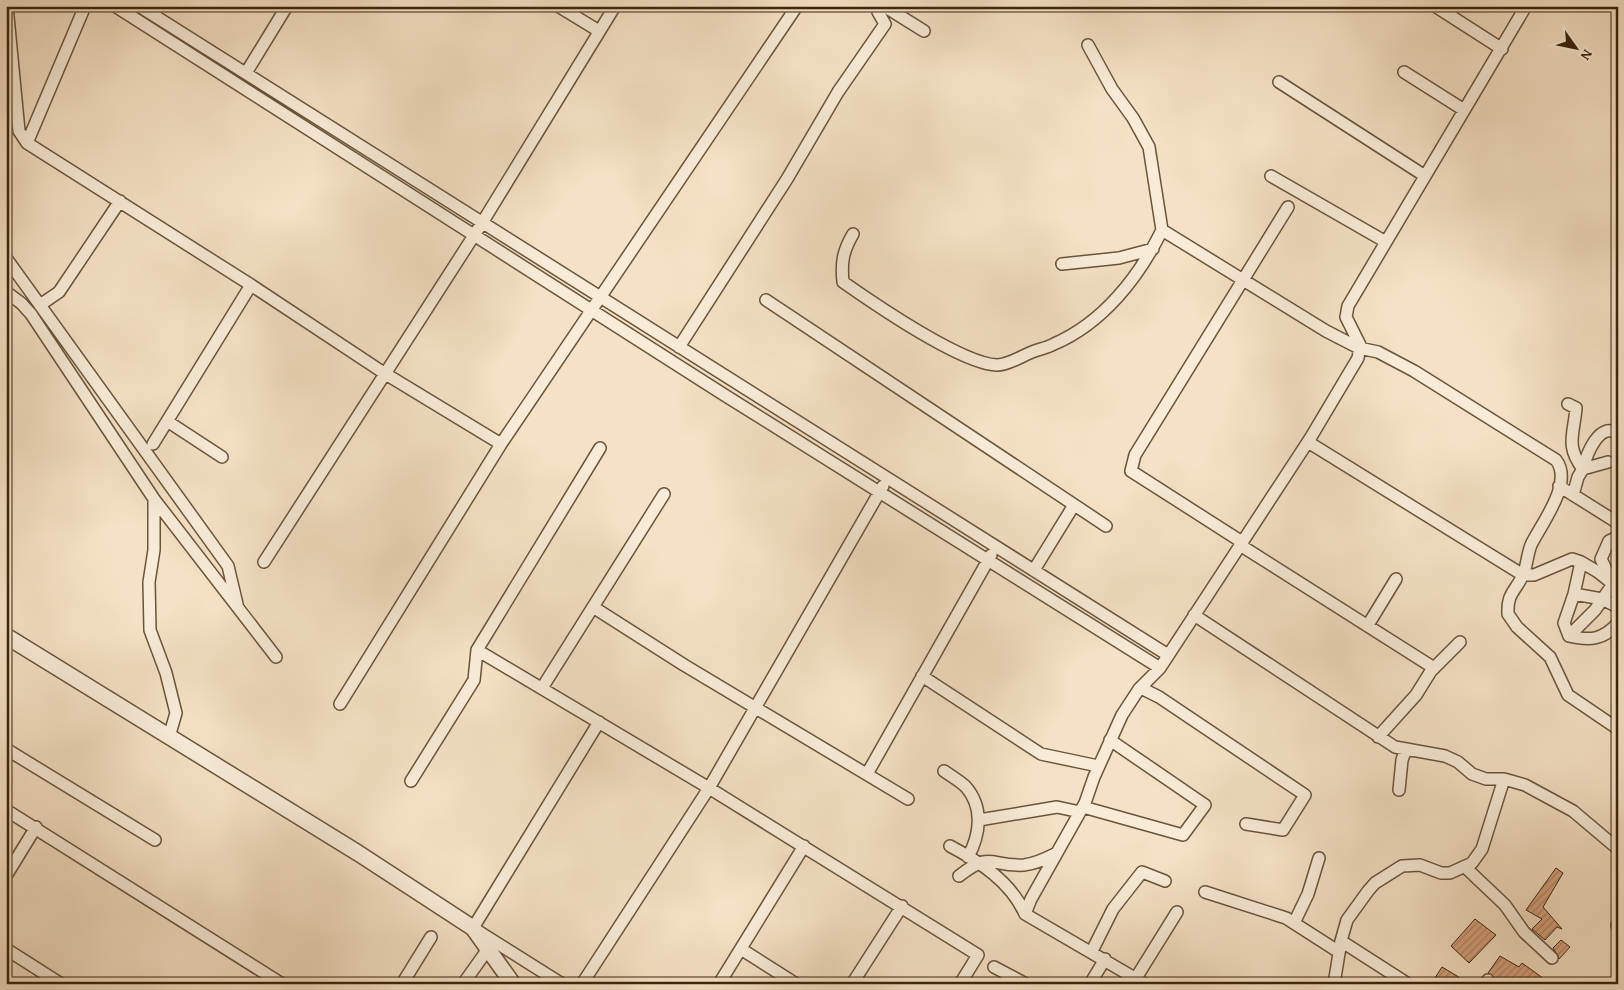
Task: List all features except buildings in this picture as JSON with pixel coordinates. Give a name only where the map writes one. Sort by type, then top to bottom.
[{"type":"street","points":[[7,6],[19,131],[27,143],[251,285],[384,373],[500,444]]},
{"type":"street","points":[[27,143],[85,6]]},
{"type":"street","points":[[115,6],[474,236],[1160,668]]},
{"type":"street","points":[[139,6],[599,298],[1168,655]]},
{"type":"street","points":[[246,73],[287,6]]},
{"type":"street","points":[[558,6],[599,31]]},
{"type":"street","points":[[264,562],[474,236],[615,6]]},
{"type":"street","points":[[340,704],[500,444],[797,6]]},
{"type":"street","points":[[679,347],[787,179],[838,92],[885,24],[878,12],[879,6]]},
{"type":"street","points":[[884,6],[924,31]]},
{"type":"street","points":[[1435,6],[1502,48]]},
{"type":"street","points":[[1025,914],[1030,899],[1081,810],[1098,766],[1122,715],[1141,688],[1160,668],[1308,442],[1358,358],[1360,344],[1346,317],[1348,306],[1526,6]]},
{"type":"street","points":[[853,234],[845,247],[841,262],[843,282],[913,327],[973,358],[997,365],[1054,345],[1090,323],[1110,305],[1136,274],[1162,230],[1149,147],[1133,118],[1112,89],[1088,45]]},
{"type":"street","points":[[1404,72],[1464,110]]},
{"type":"street","points":[[1279,82],[1425,176]]},
{"type":"street","points":[[1271,176],[1386,242]]},
{"type":"street","points":[[40,305],[59,292],[120,201]]},
{"type":"street","points":[[1288,207],[1135,454],[1131,471],[1434,668]]},
{"type":"street","points":[[1162,230],[1359,348],[1378,352],[1414,371],[1550,455],[1560,465],[1556,501],[1530,547],[1523,575],[1509,594],[1508,614],[1517,627],[1550,657],[1568,695],[1617,726]]},
{"type":"street","points":[[1062,264],[1119,258],[1152,249]]},
{"type":"street","points":[[6,258],[228,566],[238,607]]},
{"type":"street","points":[[153,444],[251,285]]},
{"type":"street","points":[[6,292],[21,303],[31,314],[154,499],[276,657]]},
{"type":"street","points":[[766,300],[1106,526]]},
{"type":"street","points":[[1568,404],[1576,408],[1571,434],[1572,448],[1576,460],[1583,469]]},
{"type":"street","points":[[167,421],[222,456]]},
{"type":"street","points":[[1573,495],[1587,453],[1599,436],[1605,431],[1618,434]]},
{"type":"street","points":[[1308,442],[1523,575],[1534,575],[1572,560],[1581,562],[1615,586]]},
{"type":"street","points":[[411,781],[474,680],[477,650],[600,448]]},
{"type":"street","points":[[1583,469],[1608,462]]},
{"type":"street","points":[[582,984],[709,788],[887,478]]},
{"type":"street","points":[[1559,486],[1618,523]]},
{"type":"street","points":[[542,688],[664,494]]},
{"type":"street","points":[[154,499],[154,550],[149,582],[150,630],[166,672],[176,713],[169,737]]},
{"type":"street","points":[[1034,570],[1074,505]]},
{"type":"street","points":[[1615,586],[1601,559],[1609,541],[1618,537]]},
{"type":"street","points":[[867,774],[996,547]]},
{"type":"street","points":[[1569,636],[1564,624],[1574,594],[1581,562]]},
{"type":"street","points":[[1368,625],[1396,579]]},
{"type":"street","points":[[1569,636],[1615,586]]},
{"type":"street","points":[[1574,594],[1602,600],[1618,607]]},
{"type":"street","points":[[593,607],[755,708],[908,799]]},
{"type":"street","points":[[1194,616],[1395,747],[1446,756],[1458,762],[1472,774],[1486,779],[1504,779],[1525,785],[1573,811],[1618,849]]},
{"type":"street","points":[[1569,636],[1583,640],[1596,640],[1604,636],[1618,623]]},
{"type":"street","points":[[6,636],[562,984]]},
{"type":"street","points":[[1378,737],[1416,695],[1434,668],[1460,642]]},
{"type":"street","points":[[477,650],[709,788],[902,906],[978,955],[960,984]]},
{"type":"street","points":[[922,676],[1041,754],[1098,766]]},
{"type":"street","points":[[1141,688],[1159,697],[1305,795],[1283,830],[1246,824]]},
{"type":"street","points":[[473,928],[599,722]]},
{"type":"street","points":[[979,820],[1057,807],[1081,810],[1183,835],[1205,804],[1110,740]]},
{"type":"street","points":[[6,749],[155,840]]},
{"type":"street","points":[[1399,790],[1402,760],[1406,749]]},
{"type":"street","points":[[944,771],[966,787],[978,812],[979,820],[972,860],[959,876]]},
{"type":"street","points":[[1334,984],[1340,946],[1352,911],[1375,883],[1390,872],[1410,864],[1420,865],[1441,873],[1450,873],[1465,867],[1479,855],[1504,779]]},
{"type":"street","points":[[6,810],[282,984]]},
{"type":"street","points":[[6,876],[36,828]]},
{"type":"street","points":[[719,984],[804,846]]},
{"type":"street","points":[[950,846],[1006,884],[1019,899],[1025,914],[1140,981],[1177,912]]},
{"type":"street","points":[[972,860],[992,860],[1025,865],[1040,861],[1057,853]]},
{"type":"street","points":[[1294,923],[1308,894],[1319,858]]},
{"type":"street","points":[[1465,867],[1505,905],[1524,932],[1552,958]]},
{"type":"street","points":[[1092,952],[1112,909],[1142,872],[1165,880]]},
{"type":"street","points":[[1206,892],[1286,918],[1408,984]]},
{"type":"street","points":[[852,984],[902,906]]},
{"type":"street","points":[[473,928],[513,984]]},
{"type":"street","points":[[402,984],[431,937]]},
{"type":"street","points":[[6,949],[61,984]]},
{"type":"street","points":[[463,984],[488,949]]},
{"type":"street","points":[[741,949],[796,984]]},
{"type":"street","points":[[1090,984],[1105,959]]},
{"type":"street","points":[[994,966],[1026,984]]}]
